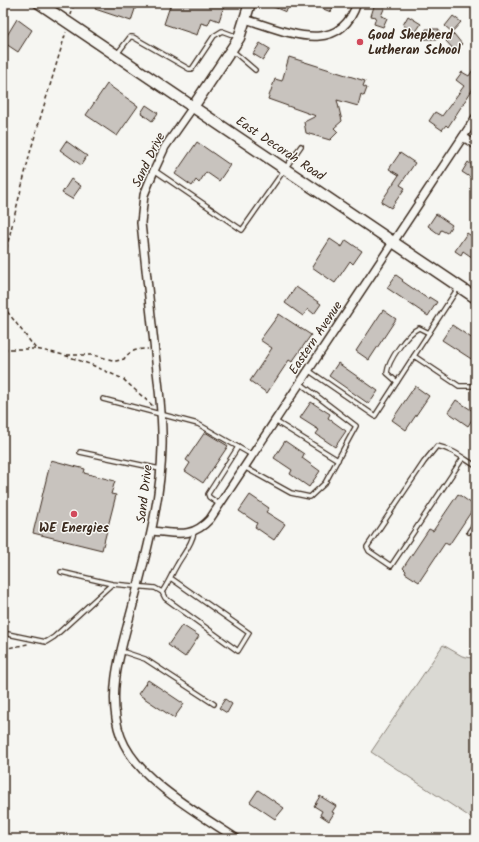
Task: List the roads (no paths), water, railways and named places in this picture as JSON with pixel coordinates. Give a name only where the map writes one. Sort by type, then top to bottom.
[{"type":"street","name":"East Decorah Road","points":[[39,3],[476,298]]},
{"type":"street","points":[[193,107],[232,51],[239,38],[250,3]]},
{"type":"street","points":[[245,19],[297,35],[318,37],[335,32],[350,18],[357,3]]},
{"type":"street","name":"Sand Drive","points":[[193,107],[165,147],[144,195],[141,223],[162,414],[162,447],[152,531],[121,651],[115,682],[114,709],[120,737],[134,762],[158,784],[237,839]]},
{"type":"street","name":"Eastern Avenue","points":[[194,532],[202,528],[219,504],[476,117]]},
{"type":"street","points":[[463,137],[476,145]]},
{"type":"street","points":[[152,531],[180,534],[194,532]]},
{"type":"lane","points":[[116,55],[130,37],[132,37],[188,69],[192,69],[214,36],[222,31],[239,38]]},
{"type":"lane","points":[[232,51],[255,70]]},
{"type":"lane","points":[[154,170],[242,230],[301,146]]},
{"type":"lane","points":[[308,370],[375,416],[459,287]]},
{"type":"lane","points":[[397,382],[387,373],[388,366],[412,331],[419,328],[429,334]]},
{"type":"lane","points":[[414,356],[459,386],[476,386]]},
{"type":"lane","points":[[244,466],[291,493],[310,496],[325,484],[356,426],[300,383]]},
{"type":"lane","points":[[103,399],[198,424],[252,455]]},
{"type":"lane","points":[[275,421],[338,460]]},
{"type":"lane","points":[[463,458],[391,566],[369,551],[367,547],[424,462],[437,446],[447,448],[476,466]]},
{"type":"lane","points":[[219,504],[209,498],[208,494],[238,447]]},
{"type":"lane","points":[[80,452],[160,469]]},
{"type":"lane","points":[[469,532],[476,522]]},
{"type":"lane","points":[[162,592],[172,579],[176,566],[188,547],[194,532]]},
{"type":"lane","points":[[61,572],[112,584],[155,588],[162,592],[165,598],[238,651],[249,633],[172,579]]},
{"type":"lane","points":[[3,633],[40,642],[46,642],[54,637],[112,584]]},
{"type":"lane","points":[[121,651],[145,659],[214,704]]},
{"type":"place","name":"Good Shepherd Lutheran School","points":[[360,42]]},
{"type":"place","name":"WE Energies","points":[[74,514]]}]
